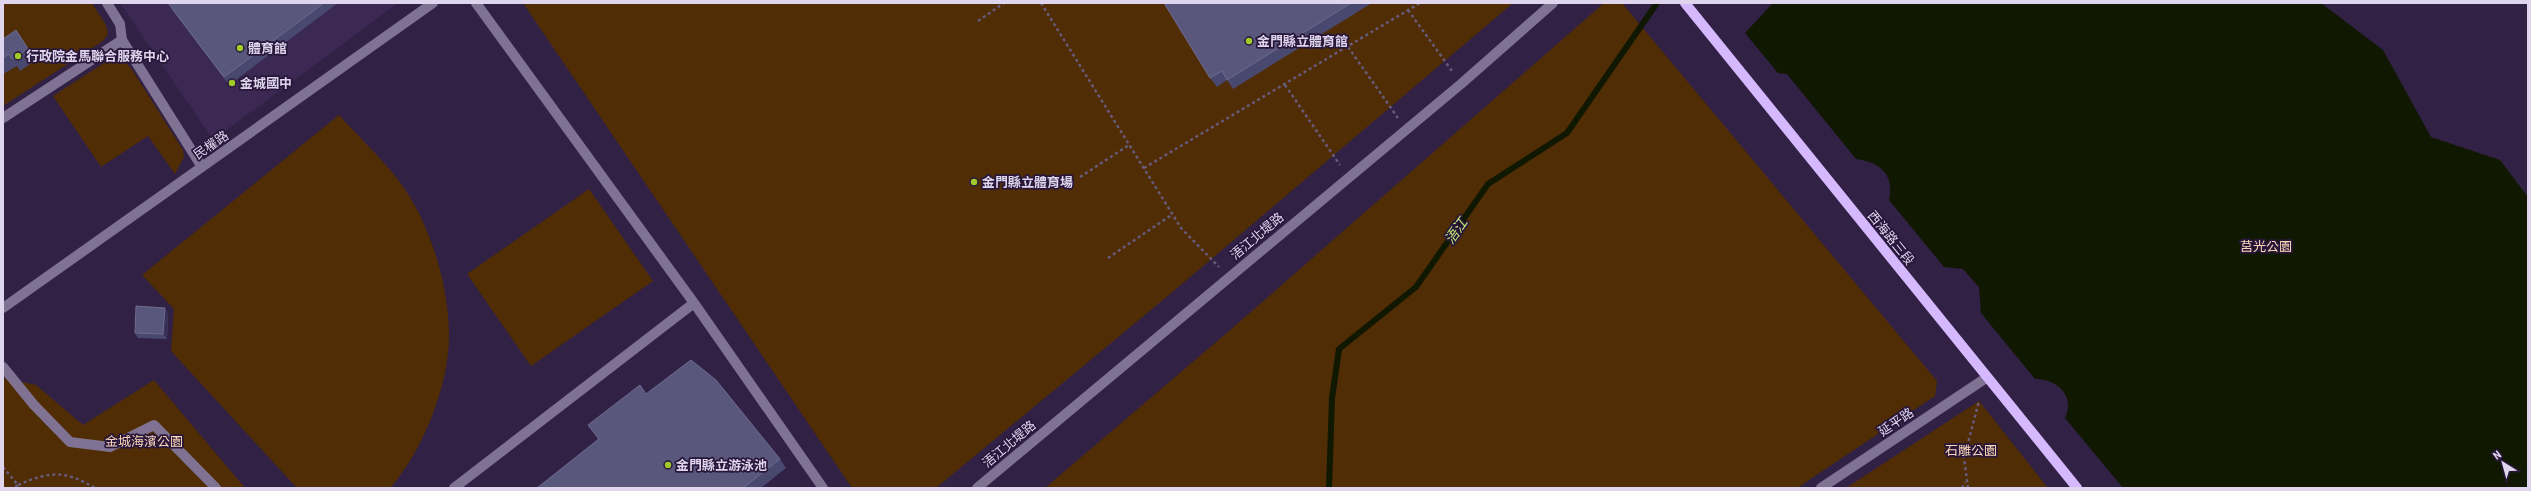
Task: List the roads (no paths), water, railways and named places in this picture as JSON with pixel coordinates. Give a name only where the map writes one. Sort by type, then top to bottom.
[{"type":"main road","name":"西海路三段","points":[[1685,3],[1986,378],[2077,488]]},
{"type":"street","points":[[107,3],[120,24],[122,40],[202,168]]},
{"type":"street","name":"民權路","points":[[3,308],[433,3]]},
{"type":"street","points":[[476,3],[694,303],[823,488]]},
{"type":"street","name":"浯江北堤路","points":[[977,488],[1461,84],[1553,3]]},
{"type":"street","points":[[3,118],[122,40]]},
{"type":"street","points":[[454,488],[694,303]]},
{"type":"street","points":[[3,367],[34,405],[70,442],[110,447],[154,425],[216,488]]},
{"type":"street","name":"延平路","points":[[1821,488],[1986,378]]},
{"type":"waterway","name":"浯江","points":[[1329,488],[1332,398],[1339,349],[1416,287],[1488,184],[1567,133],[1657,3]]},
{"type":"place","name":"金門縣立體育館","points":[[1249,41]]},
{"type":"place","name":"體育館","points":[[240,48]]},
{"type":"place","name":"行政院金馬聯合服務中心","points":[[18,56]]},
{"type":"place","name":"金城國中","points":[[232,83]]},
{"type":"place","name":"金門縣立體育場","points":[[974,182]]},
{"type":"place","name":"金門縣立游泳池","points":[[668,465]]},
{"type":"park label","name":"莒光公園","points":[[2266,246]]},
{"type":"park label","name":"金城海濱公園","points":[[144,441]]},
{"type":"park label","name":"石雕公園","points":[[1971,450]]}]
